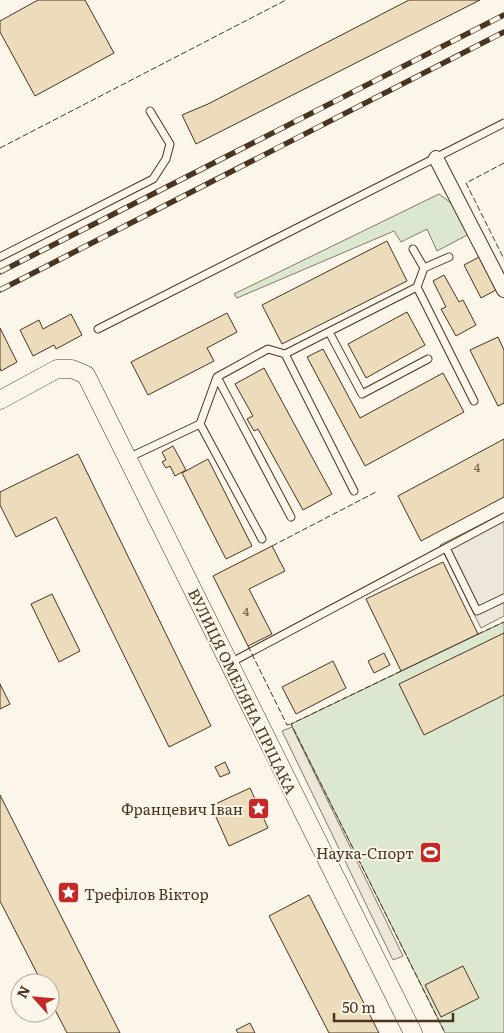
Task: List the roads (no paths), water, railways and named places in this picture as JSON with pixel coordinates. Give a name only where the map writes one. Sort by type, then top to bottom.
[{"type":"street","points":[[436,158],[504,290]]},
{"type":"street","name":"ВУЛИЦЯ ОМЕЛЯНА ПРІЦАКА","points":[[0,400],[57,370],[72,369],[86,375],[413,1033]]},
{"type":"lane","points":[[0,257],[154,179],[166,159],[170,144],[150,111]]},
{"type":"lane","points":[[98,329],[504,124]]},
{"type":"lane","points":[[413,249],[424,268]]},
{"type":"lane","points":[[127,459],[200,424],[217,377],[268,349],[285,354],[417,287],[424,268],[449,257]]},
{"type":"lane","points":[[417,287],[474,401]]},
{"type":"lane","points":[[329,332],[362,394],[428,359]]},
{"type":"lane","points":[[285,354],[354,491]]},
{"type":"lane","points":[[217,377],[291,517]]},
{"type":"lane","points":[[200,424],[262,539]]},
{"type":"lane","points":[[230,664],[504,517]]},
{"type":"lane","points":[[446,548],[477,611],[504,598]]},
{"type":"railway","points":[[0,272],[504,15]]},
{"type":"railway","points":[[0,290],[504,32]]},
{"type":"place","name":"Францевич Іван","points":[[259,808]]},
{"type":"place","name":"Наука-Спорт","points":[[430,852]]},
{"type":"place","name":"Трефілов Віктор","points":[[68,893]]}]
